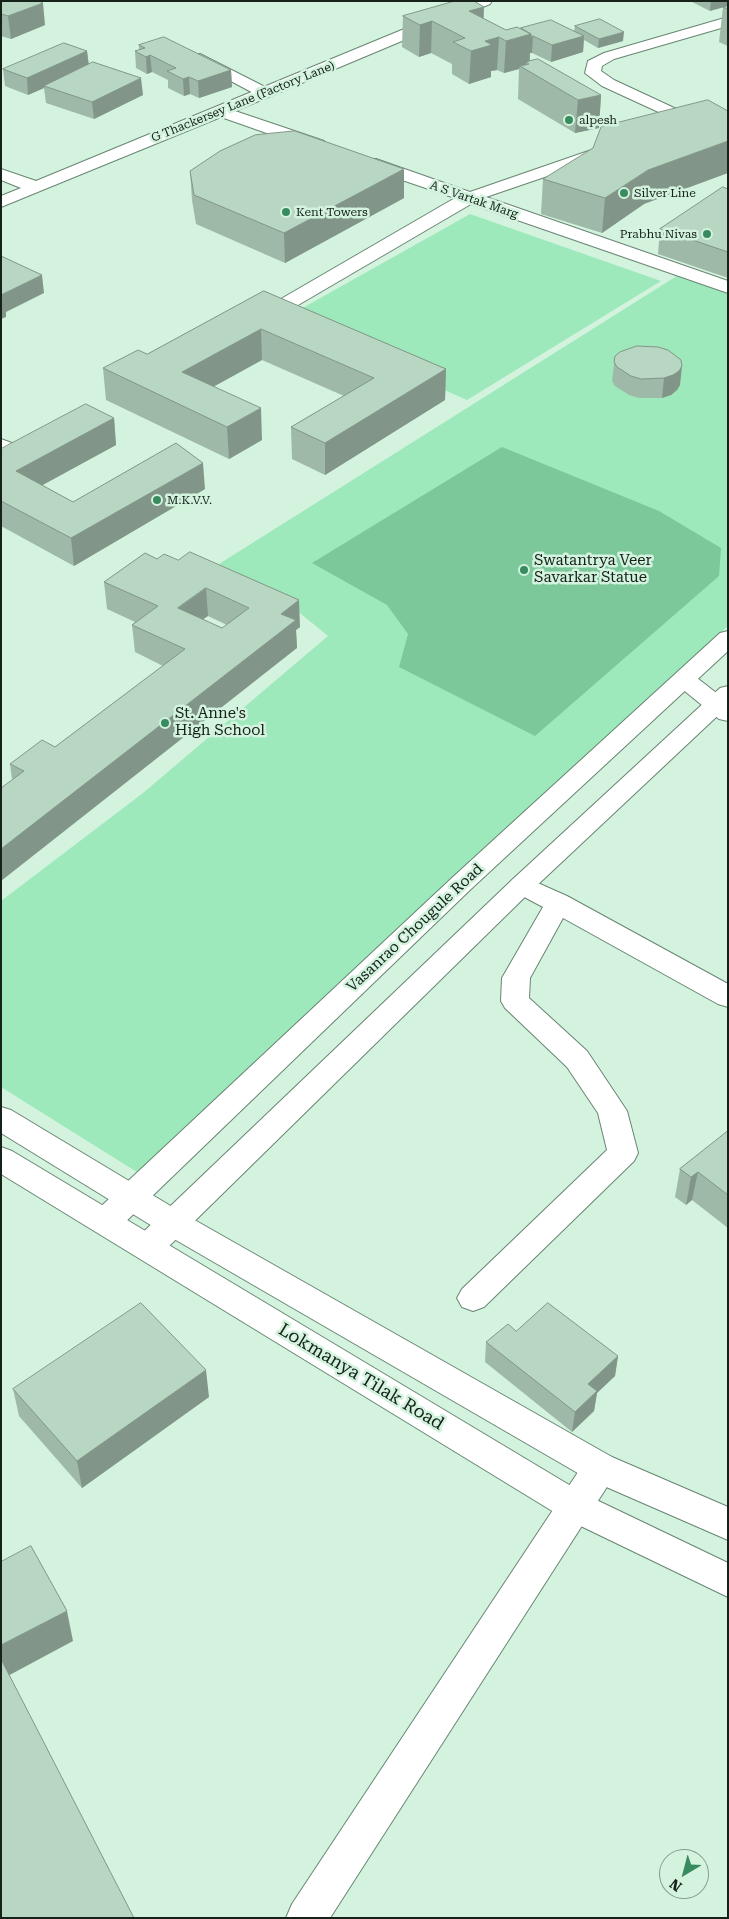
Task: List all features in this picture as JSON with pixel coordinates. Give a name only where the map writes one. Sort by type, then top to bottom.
[{"type":"street","name":"G Thackersey Lane (Factory Lane)","points":[[1,202],[485,1]]},
{"type":"street","points":[[728,21],[609,56],[594,64],[593,73],[608,83],[728,139]]},
{"type":"street","points":[[190,54],[265,93]]},
{"type":"street","points":[[220,111],[330,149]]},
{"type":"street","points":[[670,128],[712,115]]},
{"type":"street","points":[[262,318],[468,198],[615,147]]},
{"type":"street","name":"A S Vartak Marg","points":[[358,159],[728,287]]},
{"type":"street","points":[[1,174],[35,187]]},
{"type":"street","name":"Vasanrao Chougule Road","points":[[106,1221],[455,890],[728,638]]},
{"type":"street","points":[[148,1247],[522,885],[724,703],[684,679]]},
{"type":"street","points":[[522,885],[728,997]]},
{"type":"street","points":[[472,1298],[623,1153],[612,1111],[576,1059],[515,1001],[516,978],[558,903]]},
{"type":"street","points":[[1,1118],[173,1223],[600,1468],[728,1524]]},
{"type":"street","name":"Lokmanya Tilak Road","points":[[1,1160],[106,1221],[574,1506],[728,1581]]},
{"type":"street","points":[[306,1918],[600,1468]]},
{"type":"shaded area","points":[[470,214],[661,281],[467,400],[283,319]]},
{"type":"shaded area","points":[[680,274],[728,291],[728,626],[140,1174],[1,1087],[1,901],[143,793],[328,636],[279,596],[219,564]]},
{"type":"shaded area","points":[[502,447],[659,511],[721,548],[719,576],[535,736],[399,667],[408,634],[387,605],[312,563]]},
{"type":"building","points":[[1,1],[39,1],[43,3],[8,16],[1,14]]},
{"type":"building","points":[[455,1],[474,1],[484,7],[469,11],[506,30],[517,27],[531,34],[506,41],[499,37],[485,41],[492,45],[471,51],[453,42],[465,38],[432,21],[420,25],[403,16]]},
{"type":"building","points":[[600,19],[624,32],[599,39],[575,26]]},
{"type":"building","points":[[551,20],[584,36],[552,45],[533,36],[531,37],[531,34],[521,28]]},
{"type":"building","points":[[164,37],[231,70],[198,81],[189,77],[183,79],[167,71],[176,68],[150,55],[146,57],[135,51],[145,48],[139,45]]},
{"type":"building","points":[[64,43],[87,51],[27,78],[3,69]]},
{"type":"building","points":[[538,59],[601,95],[578,100],[520,66],[529,64],[526,62]]},
{"type":"building","points":[[93,62],[141,78],[92,102],[44,86]]},
{"type":"building","points":[[708,100],[728,111],[728,141],[648,170],[605,198],[543,179],[593,148],[601,127]]},
{"type":"building","points":[[295,131],[404,169],[284,233],[194,195],[190,171],[220,151],[255,135]]},
{"type":"building","points":[[723,187],[728,189],[728,252],[660,229]]},
{"type":"building","points":[[1,256],[42,275],[1,295]]},
{"type":"building","points":[[264,291],[446,369],[325,443],[291,427],[374,378],[261,329],[182,372],[261,408],[227,427],[103,368],[138,350],[147,354]]},
{"type":"building","points":[[637,346],[658,347],[668,350],[681,360],[682,366],[673,375],[664,378],[641,379],[631,376],[617,367],[614,362],[615,356],[620,352]]},
{"type":"building","points":[[86,404],[114,418],[16,471],[73,502],[176,443],[203,463],[71,538],[1,501],[1,449]]},
{"type":"building","points":[[190,552],[299,600],[281,614],[296,620],[1,849],[1,788],[24,771],[10,764],[42,740],[55,747],[185,649],[132,625],[158,606],[104,582],[145,553],[157,559],[164,554],[178,560]],"holes":[[[206,588],[249,608],[222,628],[178,608]]]},
{"type":"building","points":[[728,1131],[728,1195],[698,1172],[691,1177],[680,1169]]},
{"type":"building","points":[[141,1303],[206,1370],[77,1461],[13,1389]]},
{"type":"building","points":[[548,1303],[618,1356],[588,1384],[597,1391],[575,1412],[486,1342],[508,1324],[516,1331]]},
{"type":"building","points":[[31,1546],[67,1611],[1,1645],[1,1562]]},
{"type":"building","points":[[1,1659],[134,1918],[1,1918]]},
{"type":"place","name":"alpesh","points":[[569,120]]},
{"type":"place","name":"Silver Line","points":[[624,193]]},
{"type":"place","name":"Kent Towers","points":[[286,212]]},
{"type":"place","name":"Prabhu Nivas","points":[[707,234]]},
{"type":"place","name":"M.K.V.V.","points":[[157,500]]},
{"type":"place","name":"Swatantrya Veer Savarkar Statue","points":[[524,570]]},
{"type":"place","name":"St. Anne's High School","points":[[165,723]]}]
